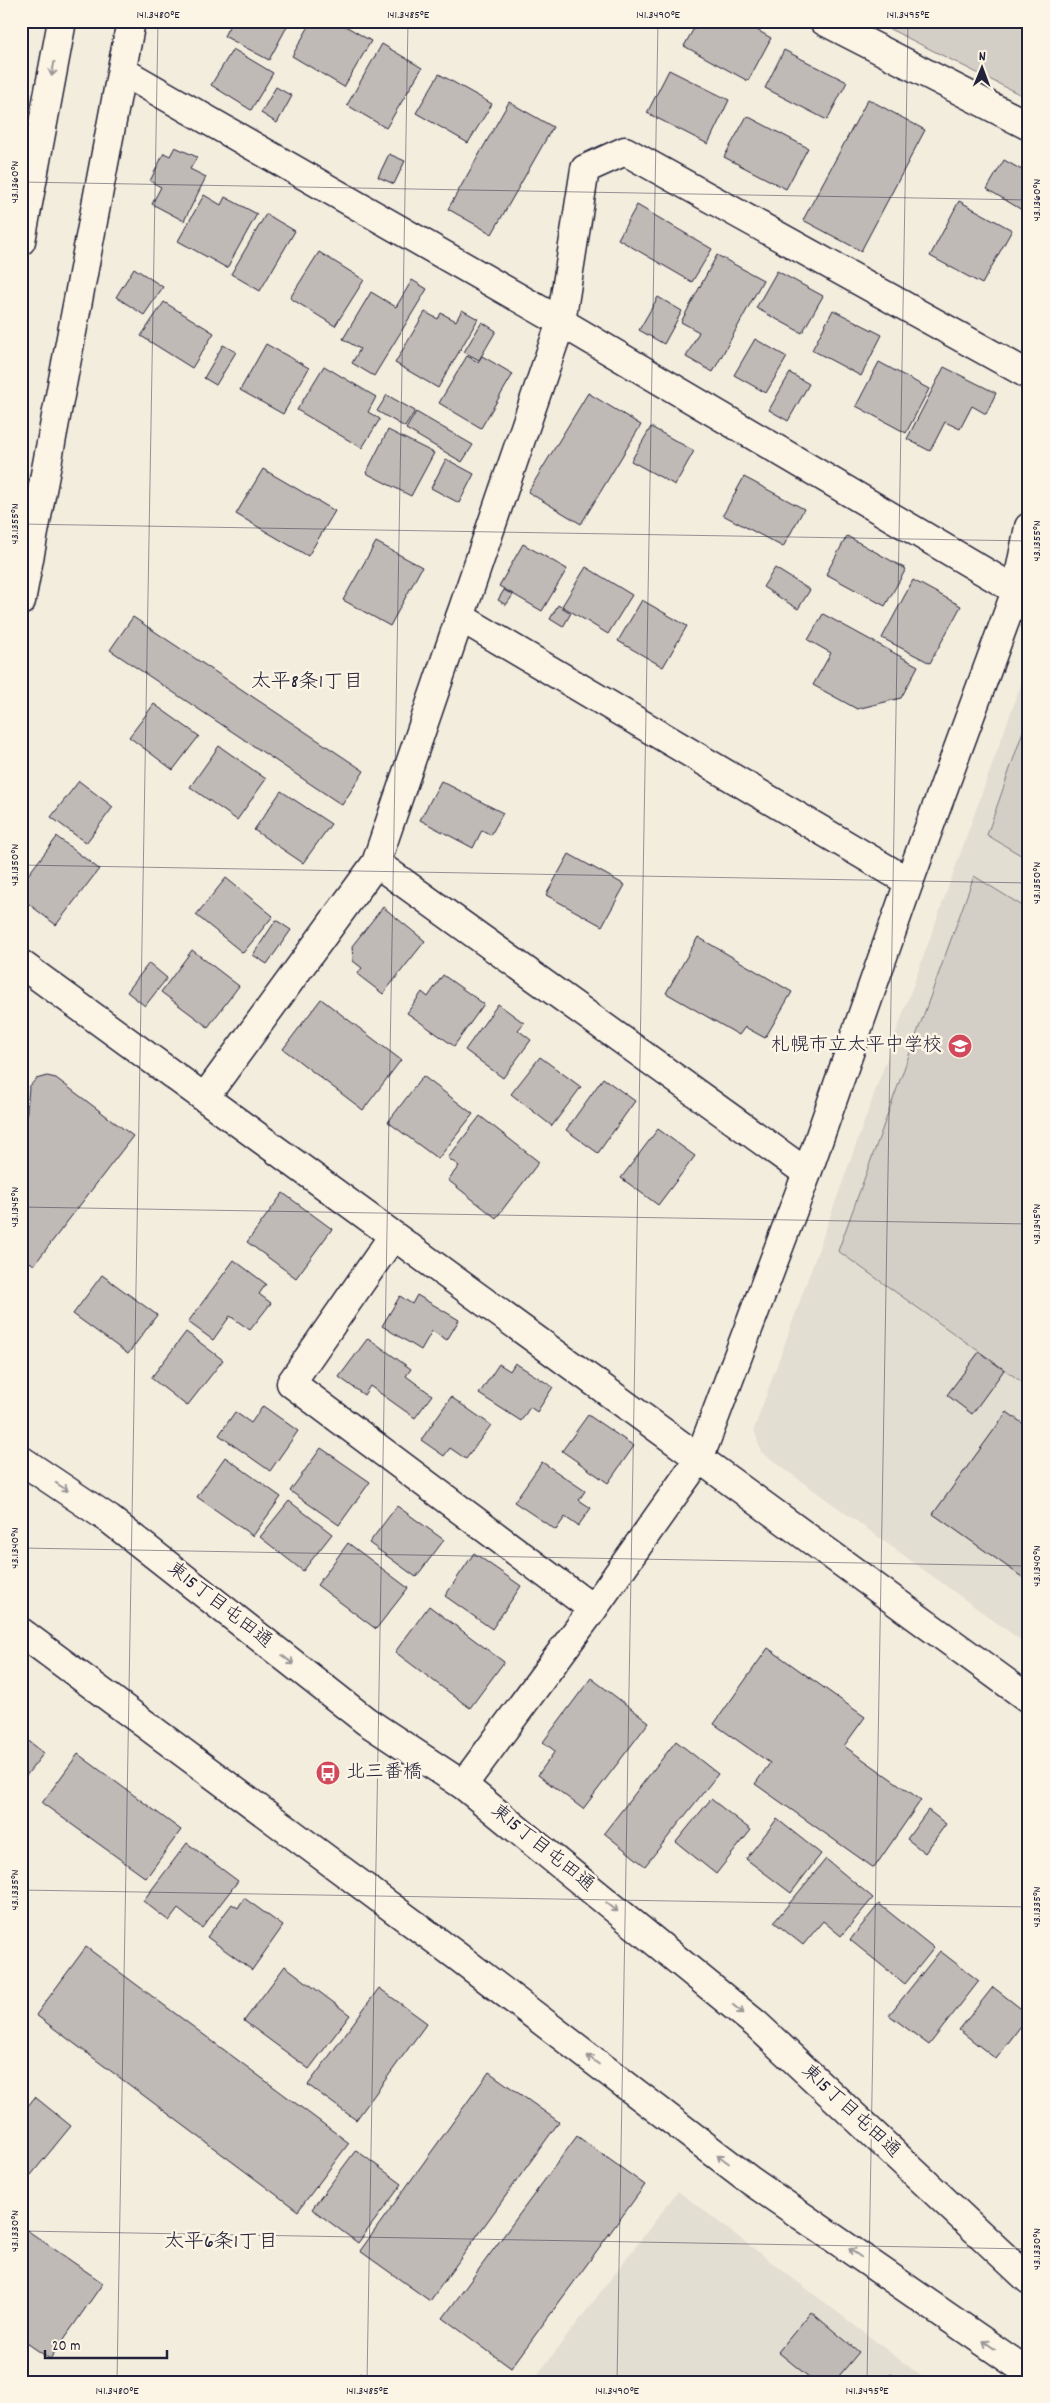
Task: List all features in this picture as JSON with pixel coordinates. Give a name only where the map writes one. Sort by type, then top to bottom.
[{"type":"main road","points":[[21,241],[62,21]]},
{"type":"main road","points":[[21,601],[131,21]]},
{"type":"main road","points":[[824,21],[1029,126]]},
{"type":"main road","points":[[122,71],[561,322],[1022,595]]},
{"type":"main road","points":[[205,1097],[376,863],[561,322],[584,169],[625,151],[1029,375]]},
{"type":"main road","points":[[463,1785],[593,1609],[699,1459],[807,1173],[909,882],[1022,595],[1029,527]]},
{"type":"main road","points":[[460,617],[909,882]]},
{"type":"main road","points":[[376,863],[807,1173]]},
{"type":"main road","points":[[21,964],[1029,1700]]},
{"type":"main road","points":[[393,1236],[291,1383],[593,1609]]},
{"type":"main road","name":"東15丁目屯田通","points":[[21,1460],[109,1519],[366,1722],[463,1785],[756,2024],[1029,2280]]},
{"type":"main road","points":[[21,1632],[457,1956],[752,2181],[1029,2373]]},
{"type":"shaded area","points":[[874,21],[1029,21],[1029,99]]},
{"type":"shaded area","name":"札幌市立太平中学校","points":[[1029,662],[1029,1646],[761,1452],[754,1429]]},
{"type":"shaded area","points":[[1029,714],[1029,860],[987,835]]},
{"type":"shaded area","points":[[974,876],[1029,910],[1029,1387],[838,1251]]},
{"type":"shaded area","points":[[678,2191],[929,2382],[532,2382]]},
{"type":"building","points":[[232,21],[290,21],[269,60],[224,36]]},
{"type":"building","points":[[312,21],[337,21],[371,41],[344,87],[292,56]]},
{"type":"building","points":[[698,21],[741,21],[771,38],[748,81],[684,46]]},
{"type":"building","points":[[382,44],[422,68],[386,128],[347,105]]},
{"type":"building","points":[[233,49],[273,73],[251,110],[211,85]]},
{"type":"building","points":[[784,50],[847,82],[827,120],[765,88]]},
{"type":"building","points":[[669,70],[729,100],[708,144],[647,113]]},
{"type":"building","points":[[439,74],[492,104],[468,143],[416,113]]},
{"type":"building","points":[[276,87],[292,96],[277,123],[261,113]]},
{"type":"building","points":[[868,99],[925,130],[861,251],[803,220]]},
{"type":"building","points":[[509,102],[553,127],[492,234],[448,209]]},
{"type":"building","points":[[747,116],[808,148],[786,189],[724,157]]},
{"type":"building","points":[[175,147],[197,157],[190,169],[206,177],[184,221],[152,204],[161,187],[150,181],[164,153],[170,156]]},
{"type":"building","points":[[389,154],[405,161],[394,184],[378,177]]},
{"type":"building","points":[[1004,160],[1029,174],[1029,198],[1022,210],[987,189]]},
{"type":"building","points":[[204,195],[221,205],[225,197],[257,214],[227,268],[178,241]]},
{"type":"building","points":[[959,201],[1012,230],[982,284],[930,256]]},
{"type":"building","points":[[637,205],[712,249],[692,282],[618,239]]},
{"type":"building","points":[[266,214],[295,231],[260,291],[231,274]]},
{"type":"building","points":[[319,252],[364,280],[335,326],[290,298]]},
{"type":"building","points":[[717,255],[763,280],[713,372],[686,357],[699,332],[681,322]]},
{"type":"building","points":[[134,268],[163,287],[144,315],[116,297]]},
{"type":"building","points":[[777,271],[823,296],[802,333],[756,308]]},
{"type":"building","points":[[412,280],[427,289],[374,376],[352,363],[360,349],[343,339],[371,292],[396,307]]},
{"type":"building","points":[[658,297],[682,311],[664,344],[639,330]]},
{"type":"building","points":[[164,302],[214,333],[192,368],[141,336]]},
{"type":"building","points":[[462,310],[478,319],[438,388],[395,363],[425,312],[438,319],[441,313],[456,321]]},
{"type":"building","points":[[833,310],[882,335],[861,376],[812,350]]},
{"type":"building","points":[[482,322],[496,331],[479,360],[464,352]]},
{"type":"building","points":[[755,339],[787,357],[766,393],[734,375]]},
{"type":"building","points":[[266,344],[309,368],[283,414],[240,390]]},
{"type":"building","points":[[223,345],[236,352],[216,385],[204,378]]},
{"type":"building","points":[[467,356],[478,362],[482,356],[513,374],[481,428],[439,403]]},
{"type":"building","points":[[879,362],[929,389],[906,433],[856,406]]},
{"type":"building","points":[[324,366],[376,397],[368,412],[380,419],[362,448],[297,410]]},
{"type":"building","points":[[944,367],[996,393],[986,414],[972,406],[960,429],[945,422],[930,451],[907,439]]},
{"type":"building","points":[[790,373],[809,384],[788,421],[769,410]]},
{"type":"building","points":[[588,393],[641,425],[581,524],[528,492]]},
{"type":"building","points":[[387,395],[415,411],[405,427],[377,411]]},
{"type":"building","points":[[416,412],[473,445],[462,462],[406,429]]},
{"type":"building","points":[[651,427],[694,451],[675,485],[631,461]]},
{"type":"building","points":[[388,430],[434,453],[411,496],[366,473]]},
{"type":"building","points":[[446,459],[474,474],[459,503],[431,488]]},
{"type":"building","points":[[263,469],[335,511],[308,556],[236,514]]},
{"type":"building","points":[[744,477],[804,509],[783,547],[723,515]]},
{"type":"building","points":[[847,536],[906,569],[885,606],[826,574]]},
{"type":"building","points":[[376,542],[422,567],[390,626],[343,600]]},
{"type":"building","points":[[523,544],[567,569],[542,611],[499,586]]},
{"type":"building","points":[[586,567],[632,595],[608,634],[562,606]]},
{"type":"building","points":[[775,568],[810,590],[798,609],[763,587]]},
{"type":"building","points":[[913,580],[961,606],[930,663],[882,638]]},
{"type":"building","points":[[504,590],[513,595],[506,605],[498,600]]},
{"type":"building","points":[[642,600],[687,626],[663,667],[618,641]]},
{"type":"building","points":[[558,605],[571,613],[563,627],[550,619]]},
{"type":"building","points":[[823,614],[918,666],[901,698],[857,709],[813,685],[831,653],[808,640]]},
{"type":"building","points":[[133,617],[364,771],[342,805],[110,650]]},
{"type":"building","points":[[154,704],[199,736],[173,770],[129,737]]},
{"type":"building","points":[[219,746],[266,779],[237,820],[190,787]]},
{"type":"building","points":[[79,781],[113,807],[86,843],[51,817]]},
{"type":"building","points":[[441,781],[503,813],[491,835],[482,830],[473,848],[420,820]]},
{"type":"building","points":[[281,791],[331,824],[303,863],[254,830]]},
{"type":"building","points":[[57,837],[99,869],[56,925],[21,898],[21,884]]},
{"type":"building","points":[[569,854],[625,885],[602,926],[546,895]]},
{"type":"building","points":[[226,878],[273,916],[243,953],[196,915]]},
{"type":"building","points":[[383,907],[425,941],[383,994],[357,974],[362,968],[353,961],[352,946]]},
{"type":"building","points":[[276,920],[291,930],[267,964],[253,955]]},
{"type":"building","points":[[698,937],[792,992],[765,1038],[745,1027],[739,1035],[666,993]]},
{"type":"building","points":[[192,950],[239,986],[208,1027],[161,992]]},
{"type":"building","points":[[149,963],[167,978],[145,1006],[127,992]]},
{"type":"building","points":[[443,975],[484,1004],[454,1046],[407,1013],[422,992],[428,997]]},
{"type":"building","points":[[321,999],[401,1060],[363,1110],[283,1049]]},
{"type":"building","points":[[498,1004],[524,1023],[518,1030],[531,1040],[503,1078],[465,1050]]},
{"type":"building","points":[[540,1057],[581,1087],[552,1126],[511,1094]]},
{"type":"building","points":[[47,1076],[56,1078],[133,1136],[34,1265],[21,1256],[21,1133],[25,1133],[29,1087],[36,1079]]},
{"type":"building","points":[[423,1076],[473,1114],[438,1159],[388,1122]]},
{"type":"building","points":[[603,1078],[635,1101],[598,1153],[566,1130]]},
{"type":"building","points":[[480,1116],[539,1162],[496,1218],[448,1180],[459,1166],[448,1158]]},
{"type":"building","points":[[658,1129],[695,1156],[658,1205],[621,1178]]},
{"type":"building","points":[[283,1193],[332,1229],[296,1278],[247,1242]]},
{"type":"building","points":[[234,1260],[266,1284],[259,1294],[271,1303],[250,1330],[230,1316],[213,1340],[188,1322]]},
{"type":"building","points":[[102,1275],[157,1315],[128,1354],[73,1314]]},
{"type":"building","points":[[417,1295],[459,1320],[447,1340],[432,1331],[421,1350],[382,1326],[400,1296],[412,1304]]},
{"type":"building","points":[[186,1332],[223,1360],[187,1406],[151,1378]]},
{"type":"building","points":[[368,1338],[411,1369],[406,1376],[432,1395],[415,1418],[370,1386],[364,1395],[339,1377]]},
{"type":"building","points":[[979,1352],[1004,1370],[972,1414],[947,1395]]},
{"type":"building","points":[[515,1363],[553,1387],[537,1412],[530,1407],[521,1421],[479,1394],[499,1364],[510,1371]]},
{"type":"building","points":[[451,1397],[491,1425],[466,1459],[450,1448],[444,1456],[421,1440]]},
{"type":"building","points":[[263,1406],[298,1431],[270,1471],[219,1435],[235,1412],[251,1423]]},
{"type":"building","points":[[1007,1412],[1029,1428],[1029,1582],[933,1514]]},
{"type":"building","points":[[588,1415],[634,1446],[608,1483],[562,1451]]},
{"type":"building","points":[[321,1448],[370,1482],[339,1525],[290,1491]]},
{"type":"building","points":[[225,1457],[281,1497],[253,1536],[197,1497]]},
{"type":"building","points":[[542,1462],[585,1491],[579,1500],[591,1508],[578,1526],[565,1517],[556,1530],[514,1502]]},
{"type":"building","points":[[289,1501],[332,1534],[303,1571],[260,1537]]},
{"type":"building","points":[[397,1506],[444,1540],[416,1577],[369,1543]]},
{"type":"building","points":[[348,1543],[408,1588],[376,1629],[317,1585]]},
{"type":"building","points":[[474,1553],[521,1586],[492,1629],[445,1596]]},
{"type":"building","points":[[429,1606],[504,1662],[470,1708],[395,1652]]},
{"type":"building","points":[[768,1648],[865,1717],[844,1746],[921,1800],[874,1868],[755,1784],[770,1763],[714,1724]]},
{"type":"building","points":[[591,1678],[649,1722],[583,1809],[538,1775],[555,1751],[543,1742]]},
{"type":"building","points":[[21,1735],[44,1753],[21,1782]]},
{"type":"building","points":[[676,1741],[718,1774],[645,1866],[604,1833]]},
{"type":"building","points":[[78,1754],[181,1830],[146,1878],[42,1803]]},
{"type":"building","points":[[711,1799],[751,1830],[716,1874],[676,1842]]},
{"type":"building","points":[[928,1810],[946,1824],[925,1853],[907,1839]]},
{"type":"building","points":[[777,1819],[821,1854],[791,1893],[746,1859]]},
{"type":"building","points":[[187,1843],[238,1881],[202,1928],[178,1909],[169,1921],[143,1901]]},
{"type":"building","points":[[826,1859],[873,1898],[841,1936],[823,1921],[803,1945],[774,1922]]},
{"type":"building","points":[[244,1898],[283,1926],[252,1970],[207,1937],[232,1904],[238,1908]]},
{"type":"building","points":[[879,1904],[934,1948],[905,1984],[850,1940]]},
{"type":"building","points":[[86,1947],[349,2143],[298,2211],[36,2015]]},
{"type":"building","points":[[940,1951],[979,1981],[929,2045],[889,2015]]},
{"type":"building","points":[[285,1966],[350,2015],[309,2069],[244,2021]]},
{"type":"building","points":[[993,1987],[1029,2015],[996,2059],[959,2030]]},
{"type":"building","points":[[379,1988],[427,2023],[356,2120],[308,2085]]},
{"type":"building","points":[[489,2072],[559,2122],[430,2301],[360,2251]]},
{"type":"building","points":[[35,2097],[71,2126],[31,2175],[21,2167],[21,2115]]},
{"type":"building","points":[[577,2136],[645,2185],[511,2368],[443,2318]]},
{"type":"building","points":[[356,2150],[402,2184],[358,2243],[312,2209]]},
{"type":"building","points":[[21,2226],[103,2283],[50,2359],[21,2339]]},
{"type":"building","points":[[811,2312],[859,2352],[834,2382],[815,2382],[778,2352]]},
{"type":"building","points":[[361,2372],[375,2382],[353,2382]]},
{"type":"building","points":[[891,2374],[901,2382],[885,2382]]},
{"type":"place","name":"札幌市立太平中学校","points":[[960,1046]]},
{"type":"place","name":"北三番橋","points":[[328,1773]]},
{"type":"district","name":"太平8条1丁目","points":[[307,683]]},
{"type":"district","name":"太平6条1丁目","points":[[221,2243]]}]
